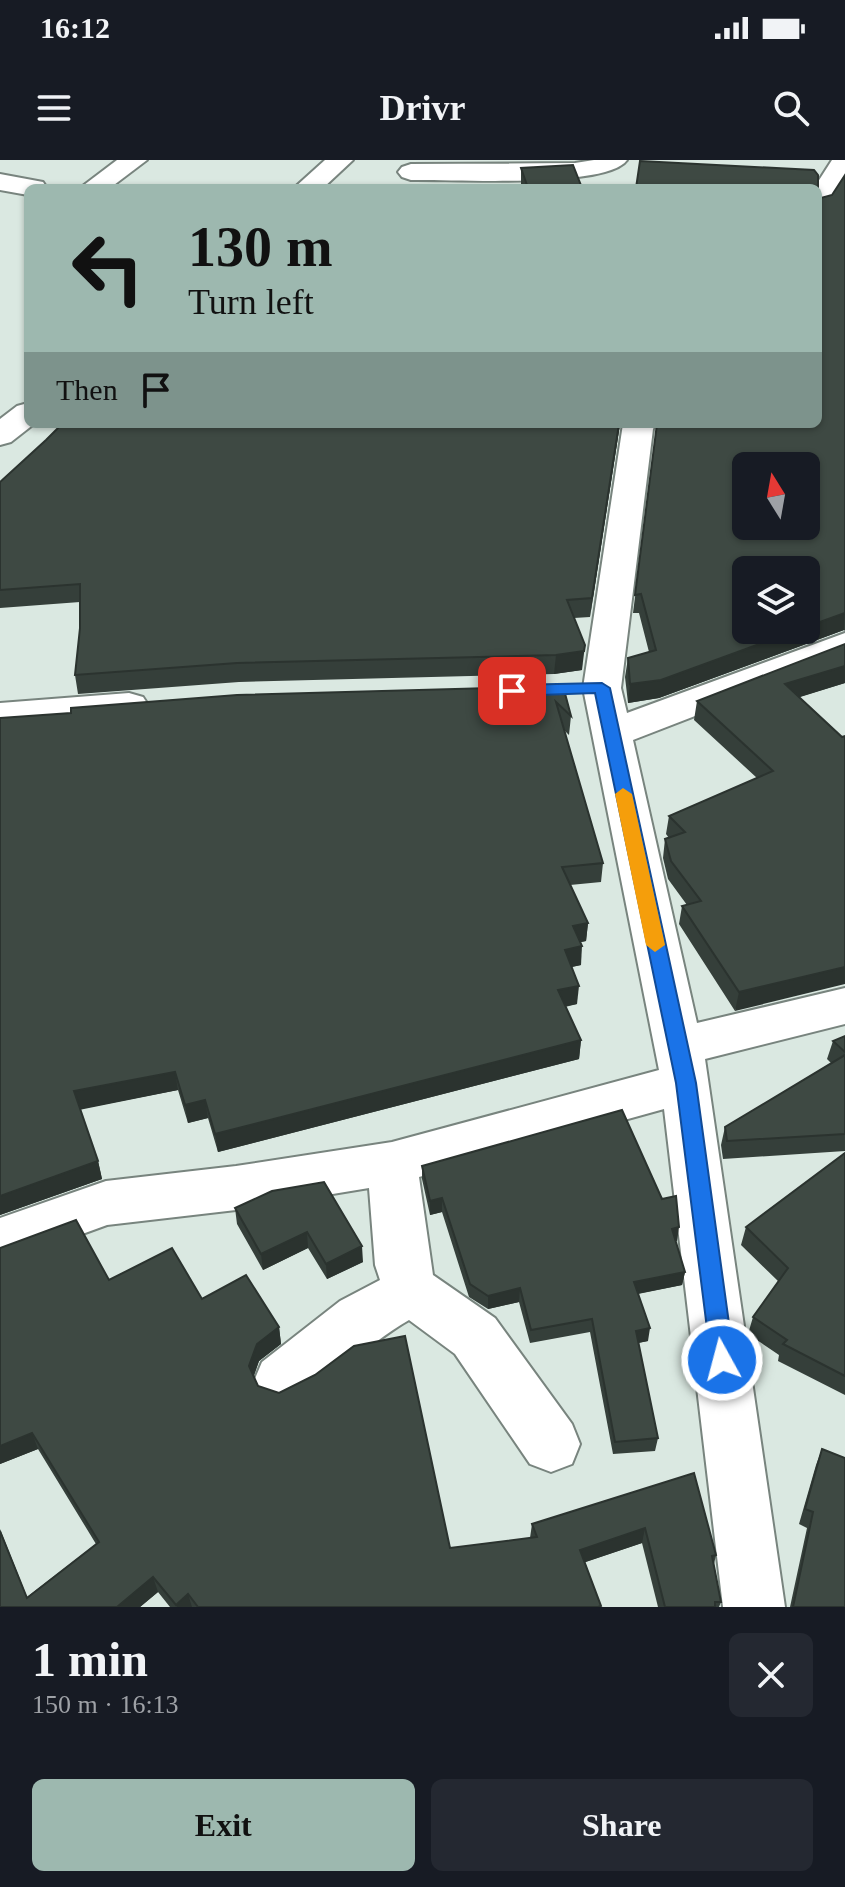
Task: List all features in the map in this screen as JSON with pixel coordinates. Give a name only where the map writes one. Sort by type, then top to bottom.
[{"type":"street","points":[[99,184],[134,160]]},
{"type":"street","points":[[312,184],[340,160]]},
{"type":"street","points":[[822,197],[845,160]]},
{"type":"street","points":[[411,172],[603,172]]},
{"type":"street","points":[[0,182],[24,186]]},
{"type":"street","points":[[0,435],[24,416]]},
{"type":"street","points":[[637,428],[623,520],[587,688],[611,734],[681,1065],[754,1607]]},
{"type":"street","points":[[611,734],[845,645]]},
{"type":"street","points":[[0,716],[160,704]]},
{"type":"street","points":[[0,1241],[106,1203],[236,1188],[392,1163],[845,1006]]},
{"type":"street","points":[[392,1163],[402,1265],[411,1291],[475,1336],[551,1444]]},
{"type":"street","points":[[282,1381],[360,1319],[411,1291]]},
{"type":"building","points":[[640,161],[814,170],[818,175],[818,184],[637,184]]},
{"type":"building","points":[[573,165],[580,184],[527,184],[521,168]]},
{"type":"building","points":[[845,175],[845,613],[820,622],[820,556],[732,556],[732,644],[760,644],[661,680],[630,684],[628,658],[656,650],[641,594],[635,595],[656,428],[822,428],[822,198],[832,195]]},
{"type":"building","points":[[58,428],[618,428],[592,598],[567,600],[585,645],[584,651],[556,655],[237,663],[75,675],[80,628],[80,584],[0,590],[0,482]]},
{"type":"building","points":[[845,644],[845,666],[785,684],[842,737],[845,736],[845,967],[739,992],[682,906],[701,901],[671,861],[665,839],[685,832],[669,816],[773,771],[697,701]]},
{"type":"building","points":[[563,686],[571,716],[556,702],[603,863],[562,867],[588,923],[573,926],[582,946],[565,950],[579,986],[558,990],[581,1040],[215,1134],[205,1100],[185,1105],[175,1072],[74,1091],[98,1161],[0,1196],[0,718],[71,713],[71,708],[237,695]]},
{"type":"building","points":[[845,1036],[845,1052],[833,1041]]},
{"type":"building","points":[[845,1055],[845,1134],[727,1141],[725,1127]]},
{"type":"building","points":[[622,1110],[662,1199],[676,1196],[679,1227],[672,1229],[685,1272],[634,1282],[650,1328],[636,1331],[658,1438],[615,1442],[592,1319],[531,1330],[520,1288],[488,1296],[470,1284],[442,1198],[430,1201],[422,1166]]},
{"type":"building","points":[[845,1153],[845,1376],[783,1344],[787,1340],[753,1317],[788,1268],[746,1227]]},
{"type":"building","points":[[324,1182],[362,1246],[326,1264],[307,1232],[261,1254],[235,1208],[272,1191]]},
{"type":"building","points":[[76,1220],[109,1280],[172,1248],[202,1299],[246,1275],[279,1327],[257,1344],[249,1366],[258,1386],[279,1393],[315,1375],[354,1346],[405,1336],[450,1548],[537,1537],[532,1524],[694,1473],[716,1555],[712,1556],[721,1602],[715,1602],[715,1607],[665,1607],[645,1528],[580,1550],[601,1606],[598,1607],[198,1607],[188,1594],[176,1605],[153,1577],[117,1607],[0,1607],[0,1531],[27,1598],[99,1542],[32,1433],[0,1446],[0,1248]]},
{"type":"building","points":[[822,1449],[845,1458],[845,1607],[793,1607],[813,1512],[805,1509]]},
{"type":"slow traffic","points":[[623,794],[655,945]]},
{"type":"route","points":[[512,691],[602,688],[686,1083],[722,1360]]}]
